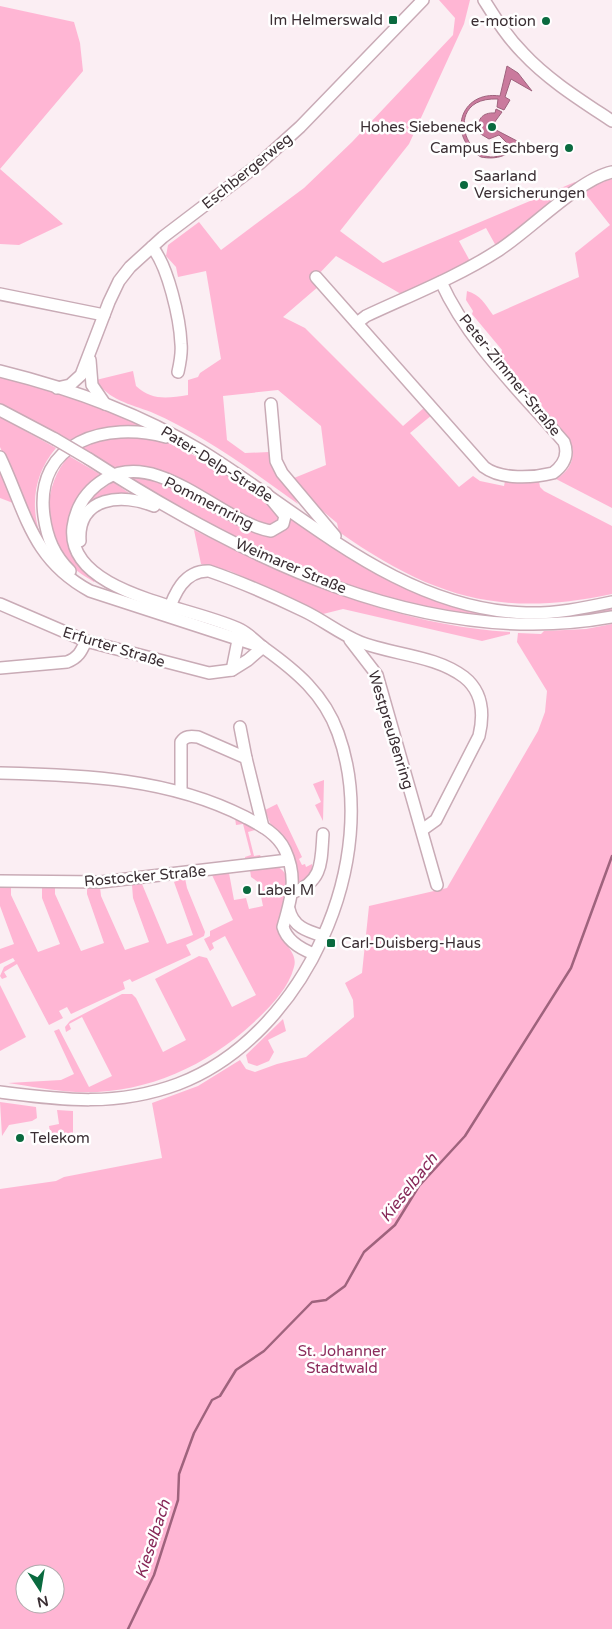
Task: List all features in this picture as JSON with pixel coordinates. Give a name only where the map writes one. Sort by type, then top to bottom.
[{"type":"street","name":"Eschbergerweg","points":[[57,388],[70,385],[78,380],[119,281],[130,267],[152,247],[259,164],[313,116],[423,0]]},
{"type":"street","points":[[484,0],[500,26],[524,55],[573,94],[612,121]]},
{"type":"street","points":[[357,323],[366,316],[440,282],[499,250],[593,179],[612,172]]},
{"type":"street","points":[[152,247],[163,267],[178,322],[181,344],[178,372]]},
{"type":"street","name":"Peter-Zimmer-Straße","points":[[316,277],[484,467],[496,474],[506,475],[553,473],[566,459],[567,454],[564,442],[484,348],[440,282]]},
{"type":"street","points":[[0,294],[104,315]]},
{"type":"street","name":"Eschbergerweg","points":[[90,353],[92,385],[105,404]]},
{"type":"street","name":"Pater-Delp-Straße","points":[[0,371],[105,404],[167,431],[199,449],[341,545],[415,587],[452,602],[475,607],[526,613],[612,602]]},
{"type":"street","name":"Pater-Delp-Straße","points":[[271,404],[276,461],[282,473],[341,545]]},
{"type":"street","name":"Weimarer Straße","points":[[0,410],[55,439],[191,521],[285,566],[367,597],[448,618],[494,624],[544,626],[612,617]]},
{"type":"street","name":"Pommernring","points":[[116,598],[92,588],[74,575],[54,550],[47,536],[43,510],[46,484],[50,472],[58,459],[75,444],[89,437],[108,432],[153,434],[199,449]]},
{"type":"street","name":"Pommernring","points":[[0,457],[41,550],[70,580],[90,591],[236,627],[294,670],[322,702],[336,728],[348,769],[351,812],[346,858],[338,895],[323,936],[314,954],[293,990],[260,1029],[226,1058],[181,1082],[143,1094],[99,1101],[76,1101],[0,1092]]},
{"type":"street","name":"Pommernring","points":[[263,647],[238,640],[111,584],[99,577],[84,562],[73,541],[75,516],[87,494],[114,475],[138,472],[170,481],[252,525],[271,531],[283,524],[285,516],[266,493]]},
{"type":"street","name":"Pommernring","points":[[84,562],[80,535],[83,521],[94,508],[109,500],[124,498],[140,500],[191,521]]},
{"type":"street","name":"Westpreußenring","points":[[169,610],[178,589],[190,574],[209,571],[303,610],[348,636],[382,649],[446,667],[464,677],[477,694],[482,708],[479,736],[436,820],[422,830]]},
{"type":"street","name":"Erfurter Straße","points":[[0,604],[86,641],[200,672],[220,673],[232,670],[248,660],[263,647]]},
{"type":"street","name":"Westpreußenring","points":[[348,636],[377,675],[437,885]]},
{"type":"street","points":[[232,670],[238,640]]},
{"type":"street","points":[[0,668],[67,662],[76,658],[86,641]]},
{"type":"street","points":[[240,727],[263,827]]},
{"type":"street","points":[[181,791],[181,742],[184,738],[190,736],[198,737],[246,758]]},
{"type":"street","points":[[0,772],[101,777],[181,791],[232,810],[263,827],[281,842],[288,860],[294,892],[283,927],[285,932],[300,948],[314,954]]},
{"type":"street","points":[[294,892],[311,884],[317,876],[323,834]]},
{"type":"street","name":"Rostocker Straße","points":[[0,881],[101,882],[288,860]]},
{"type":"street","points":[[289,909],[291,918],[296,925],[308,932],[323,936]]},
{"type":"green space","points":[[439,0],[470,0],[464,24],[409,144],[340,231],[383,263],[575,182],[577,184],[496,246],[486,228],[459,241],[470,261],[445,275],[401,294],[336,256],[314,279],[319,286],[283,317],[305,328],[403,426],[425,407],[432,415],[410,433],[459,487],[473,476],[480,481],[504,486],[505,481],[539,481],[540,487],[544,491],[612,526],[612,594],[572,601],[535,604],[501,602],[468,596],[437,587],[405,572],[339,532],[337,523],[319,508],[294,478],[326,465],[321,426],[278,390],[223,396],[227,440],[245,453],[269,452],[273,470],[290,490],[298,504],[208,442],[171,421],[113,397],[96,380],[133,371],[136,386],[148,394],[160,397],[188,395],[188,380],[198,377],[200,373],[221,359],[206,271],[178,277],[176,267],[166,256],[168,245],[199,222],[221,250],[304,188],[352,142],[453,35],[455,18]]},
{"type":"green space","points":[[0,6],[74,22],[80,43],[83,71],[0,169]]},
{"type":"green space","points":[[0,169],[63,224],[19,245],[0,244]]},
{"type":"green space","points":[[612,179],[612,508],[556,479],[566,471],[572,462],[573,450],[569,438],[500,357],[502,350],[472,314],[473,311],[466,300],[467,291],[476,295],[493,315],[579,277],[575,253],[610,225],[584,192],[596,184]]},
{"type":"green space","points":[[0,376],[113,410],[155,429],[101,430],[70,440],[0,404]]},
{"type":"green space","points":[[0,417],[56,448],[41,472],[36,490],[35,508],[41,541],[0,447]]},
{"type":"green space","points":[[109,437],[152,437],[181,449],[244,485],[273,510],[278,520],[268,526],[262,524],[173,477],[129,467],[115,469],[81,447]]},
{"type":"green space","points":[[69,456],[103,476],[68,533],[71,549],[96,579],[94,582],[66,561],[56,546],[51,533],[49,506],[51,492],[61,467]]},
{"type":"green space","points":[[0,471],[2,475],[13,503],[0,498]]},
{"type":"green space","points":[[127,478],[146,479],[181,491],[245,528],[262,535],[272,536],[289,513],[390,581],[451,605],[474,611],[612,605],[612,613],[565,619],[518,619],[471,615],[379,595],[334,580],[247,543]]},
{"type":"green space","points":[[113,482],[129,493],[108,495],[86,505],[97,493]]},
{"type":"green space","points":[[194,530],[270,566],[347,597],[427,620],[468,628],[510,632],[510,634],[482,641],[343,609],[323,614],[230,571],[201,564]]},
{"type":"green space","name":"St. Johanner Stadtwald","points":[[612,624],[612,1629],[0,1629],[0,1189],[56,1181],[64,1177],[162,1158],[152,1103],[198,1086],[240,1060],[246,1069],[255,1072],[306,1057],[354,1017],[353,1000],[345,983],[362,973],[369,906],[447,888],[538,731],[545,712],[547,691],[517,642],[518,633],[541,634],[544,631],[586,629]]},
{"type":"green space","points":[[324,780],[323,821],[315,805],[321,802],[313,784]]},
{"type":"green space","points":[[277,804],[302,857],[299,859],[302,865],[305,864],[306,867],[312,864],[313,873],[302,883],[299,881],[290,847],[270,823],[265,810]]},
{"type":"green space","points":[[235,818],[255,828],[255,830],[248,832],[254,856],[260,855],[261,857],[245,859],[245,857],[251,855],[243,824],[236,825]]},
{"type":"green space","points":[[278,867],[284,871],[287,884],[279,927],[293,955],[294,967],[283,991],[252,1024],[233,1040],[214,1054],[171,1076],[125,1089],[101,1092],[76,1092],[8,1083],[61,1080],[74,1074],[54,1031],[59,1029],[89,1087],[112,1076],[82,1017],[69,1024],[71,1029],[66,1032],[65,1027],[70,1021],[122,994],[132,994],[136,998],[163,1052],[186,1040],[155,979],[199,956],[207,958],[232,1007],[256,995],[225,936],[212,943],[214,948],[210,951],[204,939],[210,936],[210,931],[233,920],[212,875],[229,873],[234,900],[246,898],[249,909],[263,906],[258,882],[251,877],[250,870]]},
{"type":"green space","points":[[185,878],[187,888],[205,932],[204,936],[186,945],[191,955],[132,982],[130,979],[123,982],[125,989],[71,1014],[67,1007],[59,1011],[63,1018],[49,1025],[17,964],[4,972],[7,977],[2,979],[0,976],[4,967],[15,961],[13,958],[0,964],[0,949],[14,944],[0,906],[0,887],[11,887],[11,895],[38,952],[60,944],[42,898],[42,887],[55,888],[55,894],[81,951],[104,943],[87,894],[87,887],[100,887],[101,896],[125,950],[149,942],[133,898],[132,885],[142,884],[167,944],[193,935],[174,882]]},
{"type":"green space","points":[[0,985],[26,1037],[0,1051]]},
{"type":"green space","points":[[283,1019],[286,1031],[268,1040],[274,1052],[269,1061],[257,1066],[248,1063],[246,1055]]},
{"type":"green space","points":[[0,1102],[36,1107],[37,1118],[32,1121],[9,1125],[2,1136]]},
{"type":"green space","points":[[57,1110],[73,1111],[73,1134],[51,1138],[49,1126],[59,1124]]},
{"type":"shaded area","points":[[507,66],[518,73],[532,91],[511,79],[505,97],[510,100],[504,110],[497,107],[498,99],[479,102],[468,111],[464,123],[466,136],[473,148],[484,156],[497,156],[512,148],[499,135],[489,139],[479,133],[478,124],[483,115],[495,113],[496,109],[502,112],[494,123],[489,123],[487,129],[491,132],[496,130],[519,142],[512,151],[503,156],[481,157],[470,148],[464,138],[461,127],[462,117],[467,107],[475,100],[486,96],[500,96]]},
{"type":"waterway","name":"Kieselbach","points":[[128,1629],[154,1575],[178,1500],[179,1474],[194,1433],[212,1400],[220,1396],[236,1370],[264,1351],[312,1302],[326,1300],[345,1286],[364,1252],[395,1225],[419,1186],[465,1136],[571,968],[612,856]]},
{"type":"place","name":"Im Helmerswald","points":[[393,20]]},
{"type":"place","name":"e-motion","points":[[546,21]]},
{"type":"place","name":"Hohes Siebeneck","points":[[492,127]]},
{"type":"place","name":"Campus Eschberg","points":[[569,148]]},
{"type":"place","name":"Saarland Versicherungen","points":[[464,185]]},
{"type":"place","name":"Label M","points":[[247,890]]},
{"type":"place","name":"Carl-Duisberg-Haus","points":[[331,943]]},
{"type":"place","name":"Telekom","points":[[20,1138]]}]
